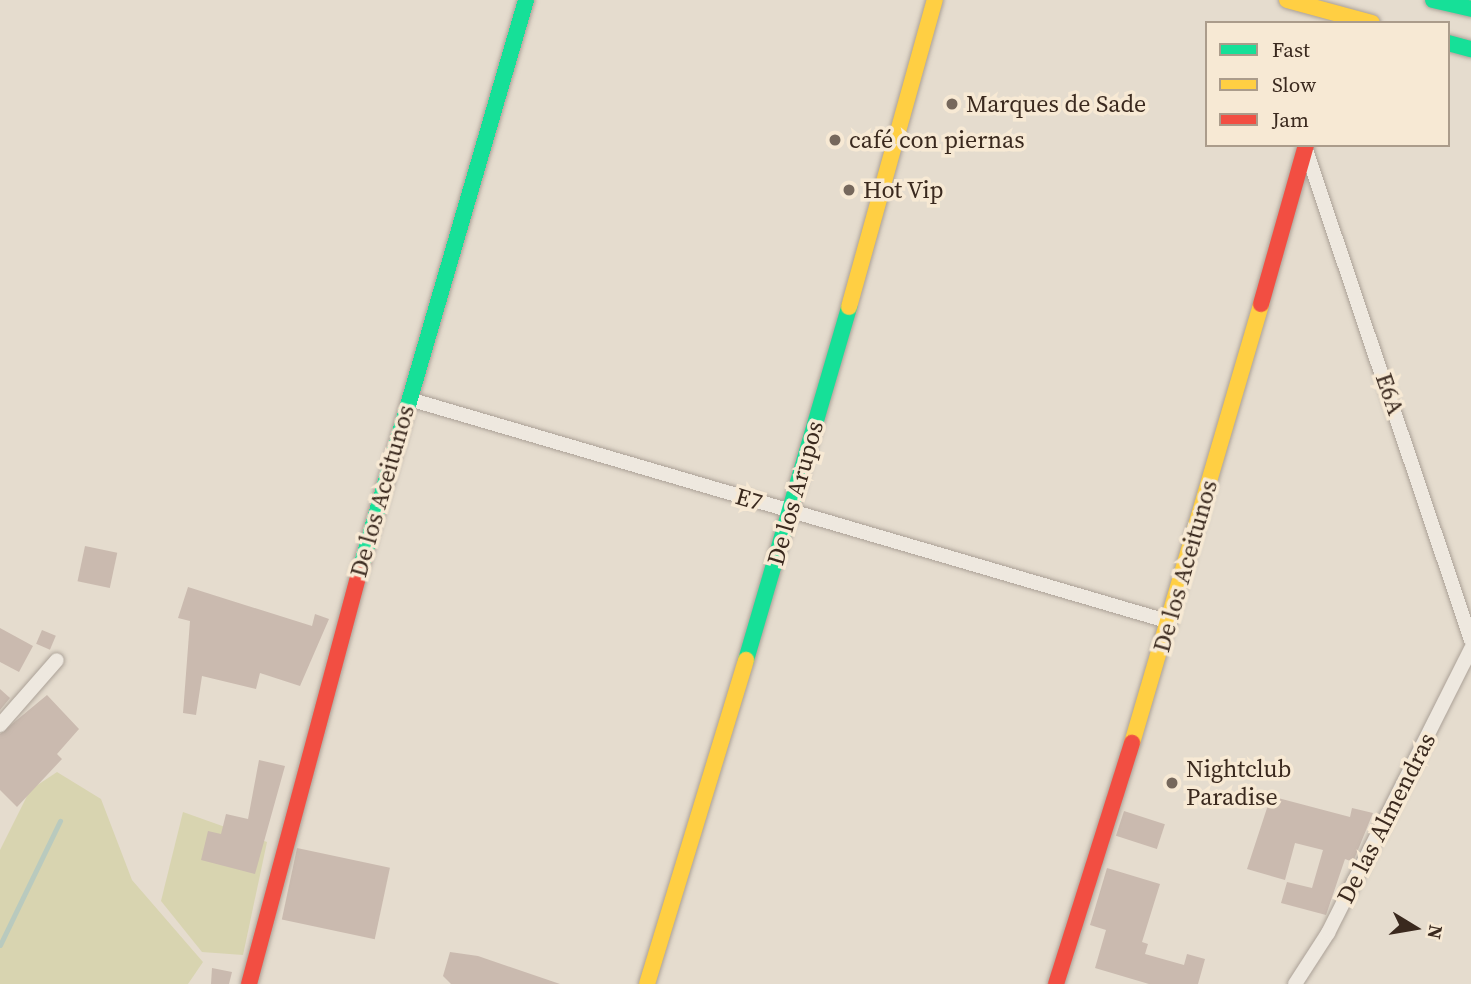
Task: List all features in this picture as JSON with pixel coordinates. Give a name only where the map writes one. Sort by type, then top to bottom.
[{"type":"street","name":"De los Aceitunos","points":[[249,984],[314,726],[526,0]]},
{"type":"street","name":"De los Arupos","points":[[647,984],[791,511],[935,0]]},
{"type":"street","points":[[1433,0],[1471,9]]},
{"type":"street","points":[[1294,2],[1302,21]]},
{"type":"street","points":[[1294,2],[1364,21]]},
{"type":"street","points":[[1450,43],[1471,48]]},
{"type":"street","name":"De los Aceitunos","points":[[1056,984],[1170,622],[1306,148]]},
{"type":"street","name":"E6A","points":[[1306,148],[1471,640]]},
{"type":"street","name":"E7","points":[[409,399],[1170,622]]},
{"type":"street","name":"De las Almendras","points":[[1295,984],[1328,933],[1471,649]]},
{"type":"street","points":[[0,725],[57,660]]},
{"type":"shaded area","points":[[57,772],[101,799],[132,880],[203,962],[188,984],[0,984],[0,850],[30,790]]},
{"type":"shaded area","points":[[183,812],[267,842],[243,955],[202,952],[161,901]]},
{"type":"building","points":[[85,546],[117,553],[110,588],[78,581]]},
{"type":"building","points":[[188,587],[312,626],[315,614],[329,619],[300,686],[260,673],[256,689],[202,676],[196,715],[183,713],[190,621],[178,618]]},
{"type":"building","points":[[0,628],[33,646],[19,672],[0,662]]},
{"type":"building","points":[[42,630],[56,636],[50,650],[36,644]]},
{"type":"building","points":[[0,689],[10,698],[0,710]]},
{"type":"building","points":[[47,695],[79,729],[57,754],[62,759],[17,807],[0,790],[0,734]]},
{"type":"building","points":[[259,760],[285,766],[255,874],[201,860],[208,831],[221,834],[226,814],[248,819]]},
{"type":"building","points":[[1278,798],[1350,817],[1352,808],[1373,813],[1353,862],[1345,859],[1326,915],[1281,903],[1287,882],[1312,888],[1323,850],[1295,843],[1285,880],[1247,869],[1268,805],[1275,807]]},
{"type":"building","points":[[1124,811],[1165,824],[1157,849],[1116,836]]},
{"type":"building","points":[[297,848],[390,868],[375,939],[282,919]]},
{"type":"building","points":[[1107,868],[1160,884],[1142,942],[1148,944],[1145,954],[1184,965],[1187,954],[1205,959],[1198,984],[1149,984],[1095,968],[1106,930],[1090,925]]},
{"type":"building","points":[[450,952],[478,956],[560,984],[451,984],[443,976]]},
{"type":"building","points":[[212,968],[232,972],[229,984],[211,984]]},
{"type":"waterway","points":[[0,945],[60,821]]},
{"type":"traffic: fast","points":[[360,570],[526,0]]},
{"type":"traffic: fast","points":[[1433,0],[1471,9]]},
{"type":"traffic: fast","points":[[1450,44],[1471,49]]},
{"type":"traffic: fast","points":[[746,660],[849,307]]},
{"type":"traffic: slow","points":[[849,307],[935,0]]},
{"type":"traffic: slow","points":[[1287,0],[1365,21]]},
{"type":"traffic: slow","points":[[1132,743],[1261,304]]},
{"type":"traffic: slow","points":[[647,984],[746,660]]},
{"type":"traffic: jam","points":[[1261,304],[1305,147]]},
{"type":"traffic: jam","points":[[249,984],[360,570]]},
{"type":"traffic: jam","points":[[1056,984],[1132,743]]},
{"type":"place","name":"Marques de Sade","points":[[952,104]]},
{"type":"place","name":"café con piernas","points":[[835,140]]},
{"type":"place","name":"Hot Vip","points":[[849,190]]},
{"type":"place","name":"Nightclub Paradise","points":[[1172,783]]}]
